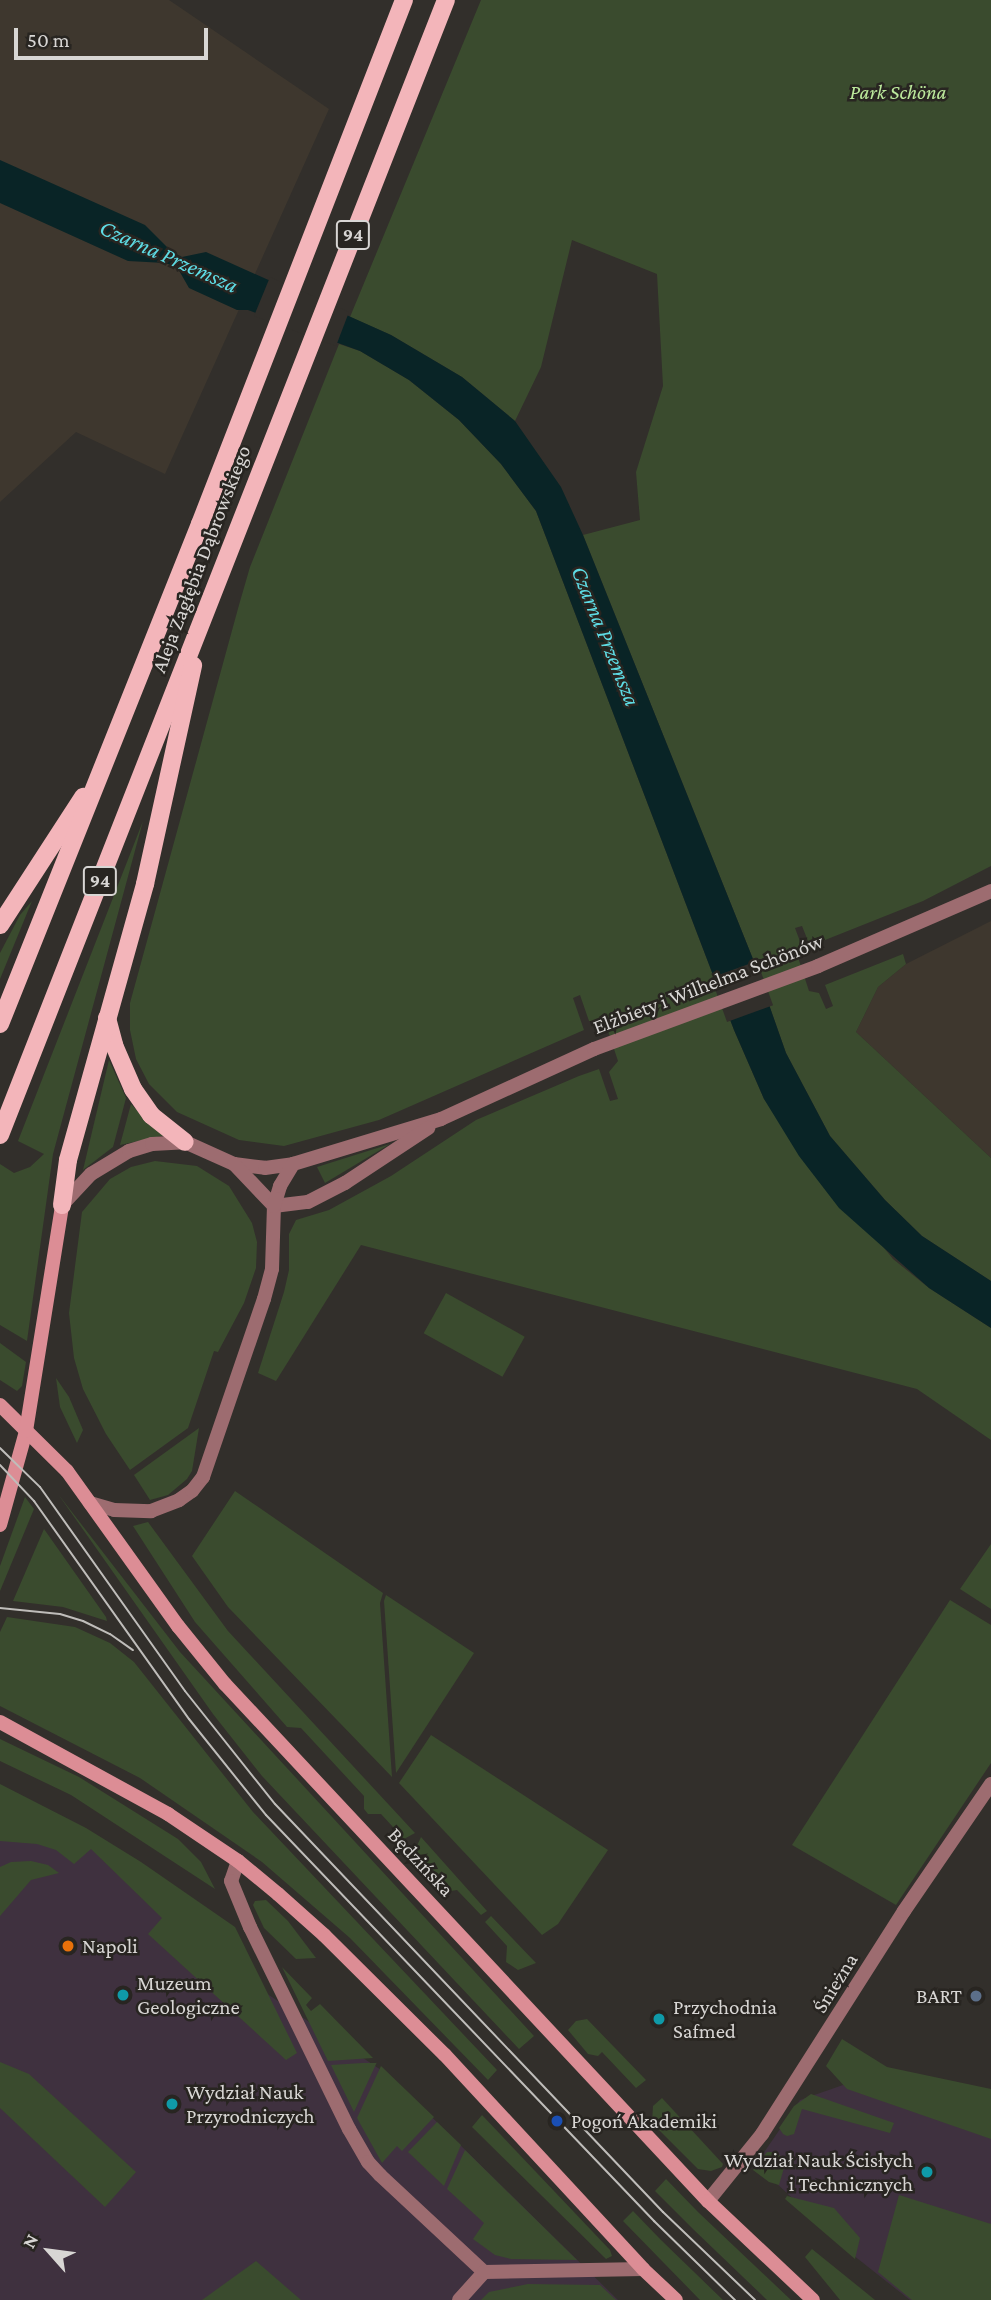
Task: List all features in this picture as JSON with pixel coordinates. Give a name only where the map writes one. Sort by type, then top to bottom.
[{"type":"main road","name":"Aleja Zagłębia Dąbrowskiego","points":[[0,1024],[106,762],[404,0]]},
{"type":"main road","name":"Aleja Zagłębia Dąbrowskiego","points":[[0,1135],[446,0]]},
{"type":"main road","points":[[62,1205],[68,1160],[145,884],[200,627]]},
{"type":"main road","points":[[0,925],[106,762]]},
{"type":"main road","points":[[107,1018],[114,1045],[133,1089],[151,1115],[186,1142]]},
{"type":"street","name":"Elżbiety i Wilhelma Schönów","points":[[234,1164],[265,1167],[293,1164],[441,1119],[594,1049],[818,966],[991,891]]},
{"type":"street","name":"Elżbiety i Wilhelma Schönów","points":[[274,1206],[290,1206],[315,1199],[345,1183],[441,1119]]},
{"type":"street","points":[[0,1525],[26,1431],[62,1205],[92,1174],[129,1151],[152,1144],[186,1142],[234,1164],[274,1206]]},
{"type":"street","points":[[90,1503],[114,1510],[150,1511],[179,1500],[192,1491],[203,1477],[264,1299],[272,1269],[274,1206],[280,1186],[293,1164]]},
{"type":"street","name":"Będzińska","points":[[0,1405],[67,1471],[178,1626],[225,1684],[708,2201],[813,2300]]},
{"type":"street","points":[[0,1722],[129,1790],[238,1861],[324,1935],[445,2055],[643,2269],[677,2300]]},
{"type":"street","name":"Śnieżna","points":[[708,2201],[762,2134],[904,1911],[991,1784]]},
{"type":"street","points":[[238,1861],[231,1881],[250,1927],[349,2129],[368,2162],[380,2175],[484,2272],[643,2269]]},
{"type":"street","points":[[459,2300],[484,2272]]},
{"type":"shaded area","points":[[0,0],[169,0],[329,109],[165,474],[76,432],[0,502]]},
{"type":"shaded area","points":[[991,921],[991,1158],[856,1032],[878,987],[906,964]]},
{"type":"shaded area","points":[[0,1799],[89,1838],[236,1973],[390,2076],[618,2300],[0,2300]]},
{"type":"shaded area","points":[[843,2085],[991,2112],[991,2300],[910,2300],[853,2255],[756,2164],[800,2100]]},
{"type":"green space","name":"Park Schöna","points":[[481,0],[991,0],[991,866],[923,901],[810,946],[802,926],[795,928],[801,944],[796,951],[809,991],[819,993],[826,1009],[833,1006],[825,985],[903,954],[906,964],[878,987],[856,1032],[991,1158],[991,1281],[922,1236],[885,1200],[830,1136],[786,1053],[753,959],[583,535],[640,520],[636,472],[663,386],[657,274],[572,240],[541,367],[515,421],[462,377],[391,335],[350,317]]},
{"type":"green space","points":[[339,344],[360,351],[409,380],[459,420],[501,464],[536,511],[734,1030],[764,1099],[893,1259],[929,1288],[991,1328],[991,1440],[917,1389],[361,1245],[276,1381],[258,1373],[284,1292],[289,1270],[289,1234],[296,1220],[329,1210],[391,1176],[476,1120],[579,1076],[599,1069],[610,1101],[618,1099],[609,1072],[618,1061],[605,1022],[589,1021],[580,995],[573,998],[584,1030],[379,1120],[284,1146],[239,1140],[177,1112],[149,1084],[136,1059],[130,1030],[130,1003],[239,605],[250,567]]},
{"type":"green space","points":[[143,821],[53,1154],[27,1341],[0,1325],[0,1164],[14,1173],[30,1167],[44,1154],[18,1141]]},
{"type":"green space","points":[[32,901],[0,979],[0,953],[20,915]]},
{"type":"green space","points":[[109,1060],[126,1098],[113,1147],[83,1170]]},
{"type":"green space","points":[[131,1104],[145,1119],[166,1135],[120,1145]]},
{"type":"green space","points":[[390,1144],[325,1183],[317,1167]]},
{"type":"green space","points":[[155,1161],[197,1166],[229,1186],[252,1223],[257,1242],[256,1268],[244,1303],[218,1352],[214,1351],[188,1428],[130,1470],[106,1434],[83,1389],[74,1358],[69,1313],[82,1212],[110,1179],[131,1167]]},
{"type":"green space","points":[[446,1293],[525,1337],[502,1377],[424,1333]]},
{"type":"green space","points":[[0,1343],[26,1362],[22,1386],[17,1391],[0,1380]]},
{"type":"green space","points":[[56,1378],[69,1397],[83,1430],[77,1443],[60,1407]]},
{"type":"green space","points":[[199,1428],[192,1471],[187,1479],[168,1495],[150,1500],[134,1475]]},
{"type":"green space","points":[[235,1491],[383,1593],[380,1603],[392,1777],[228,1607],[192,1556]]},
{"type":"green space","points":[[58,1494],[180,1652],[534,2036],[519,2049],[262,1776],[213,1714]]},
{"type":"green space","points":[[25,1497],[34,1509],[0,1591],[0,1566]]},
{"type":"green space","points":[[148,1522],[228,1631],[415,1833],[404,1839],[381,1814],[368,1814],[364,1809],[364,1796],[301,1728],[287,1727],[195,1622],[133,1526]]},
{"type":"green space","points":[[44,1529],[107,1621],[63,1607],[13,1601]]},
{"type":"green space","points":[[991,1544],[991,1609],[960,1589]]},
{"type":"green space","points":[[386,1595],[474,1653],[396,1773],[384,1601]]},
{"type":"green space","points":[[950,1600],[991,1625],[991,1763],[896,1905],[792,1845]]},
{"type":"green space","points":[[7,1617],[75,1627],[110,1643],[134,1662],[253,1812],[497,2070],[488,2080],[350,1938],[262,1862],[140,1778],[0,1706],[0,1632]]},
{"type":"green space","points":[[431,1735],[608,1850],[558,1924],[542,1935],[399,1783]]},
{"type":"green space","points":[[0,1739],[79,1777],[178,1839],[201,1862],[215,1889],[71,1795],[0,1761]]},
{"type":"green space","points":[[0,1784],[86,1828],[141,1862],[235,1927],[297,2053],[286,2060],[148,1934],[162,1918],[91,1849],[74,1864],[56,1850],[37,1844],[0,1841]]},
{"type":"green space","points":[[421,1837],[487,1911],[481,1915],[457,1890],[439,1893],[435,1887],[438,1875],[415,1850]]},
{"type":"green space","points":[[31,1861],[48,1865],[59,1873],[31,1880],[0,1916],[0,1867],[11,1862]]},
{"type":"green space","points":[[266,1900],[288,1921],[316,1958],[296,1959],[264,1928],[253,1905],[255,1901]]},
{"type":"green space","points":[[491,1916],[536,1963],[518,1970],[506,1962],[507,1946],[485,1922]]},
{"type":"green space","points":[[282,1967],[312,1998],[306,2005],[311,2011],[320,2004],[373,2058],[328,2061]]},
{"type":"green space","points":[[587,2019],[646,2080],[636,2088],[602,2052],[598,2056],[588,2054],[568,2030],[576,2021]]},
{"type":"green space","points":[[842,2039],[887,2067],[991,2089],[991,2139],[847,2089],[826,2066]]},
{"type":"green space","points":[[0,2062],[29,2074],[136,2172],[105,2207],[0,2108]]},
{"type":"green space","points":[[377,2062],[354,2112],[331,2065]]},
{"type":"green space","points":[[381,2066],[434,2117],[402,2151],[397,2146],[382,2163],[357,2118]]},
{"type":"green space","points":[[811,2094],[894,2123],[890,2133],[802,2109],[794,2134],[783,2134],[779,2128],[794,2106]]},
{"type":"green space","points":[[662,2098],[723,2164],[722,2167],[711,2171],[698,2169],[652,2123],[653,2106]]},
{"type":"green space","points":[[482,2115],[610,2250],[612,2256],[606,2259],[472,2127]]},
{"type":"green space","points":[[437,2122],[461,2145],[444,2186],[408,2152]]},
{"type":"green space","points":[[465,2150],[577,2260],[511,2259],[495,2255],[473,2239],[484,2223],[447,2189]]},
{"type":"green space","points":[[767,2152],[776,2152],[786,2161],[779,2185],[769,2182],[753,2170]]},
{"type":"green space","points":[[666,2179],[791,2300],[767,2300],[694,2230],[655,2191]]},
{"type":"green space","points":[[899,2195],[991,2224],[991,2300],[912,2300],[878,2272]]},
{"type":"green space","points":[[787,2196],[834,2208],[860,2238],[855,2259],[785,2199]]},
{"type":"green space","points":[[633,2211],[723,2300],[700,2300],[623,2221]]},
{"type":"green space","points":[[812,2249],[875,2300],[840,2300],[805,2257]]},
{"type":"green space","points":[[256,2261],[301,2300],[202,2300]]},
{"type":"green space","points":[[528,2284],[600,2285],[616,2300],[481,2300],[489,2292]]},
{"type":"water","name":"Czarna Przemsza","points":[[0,160],[145,225],[172,252],[182,257],[206,252],[391,335],[462,377],[515,421],[561,487],[583,535],[753,959],[786,1053],[830,1136],[885,1200],[922,1236],[991,1281],[991,1328],[929,1288],[839,1208],[799,1156],[764,1099],[734,1030],[536,511],[501,464],[459,420],[409,380],[360,351],[248,310],[237,310],[189,288],[177,267],[165,263],[128,261],[0,203]]},
{"type":"pier","points":[[270,277],[349,312],[336,346],[254,316]]},
{"type":"pier","points":[[757,961],[773,1005],[727,1022],[711,978]]},
{"type":"tram line","points":[[0,1448],[40,1487],[185,1691],[275,1804],[663,2212],[755,2300]]},
{"type":"tram line","points":[[0,1465],[34,1501],[189,1719],[266,1815],[654,2221],[735,2300]]},
{"type":"tram line","points":[[0,1608],[60,1614],[83,1621],[110,1634],[133,1650]]},
{"type":"place","name":"Napoli","points":[[68,1946]]},
{"type":"place","name":"Muzeum Geologiczne","points":[[123,1995]]},
{"type":"place","name":"BART","points":[[976,1996]]},
{"type":"place","name":"Przychodnia Safmed","points":[[659,2019]]},
{"type":"place","name":"Wydział Nauk Przyrodniczych","points":[[172,2104]]},
{"type":"place","name":"Pogoń Akademiki","points":[[557,2121]]},
{"type":"place","name":"Wydział Nauk Ścisłych i Technicznych","points":[[927,2172]]}]
